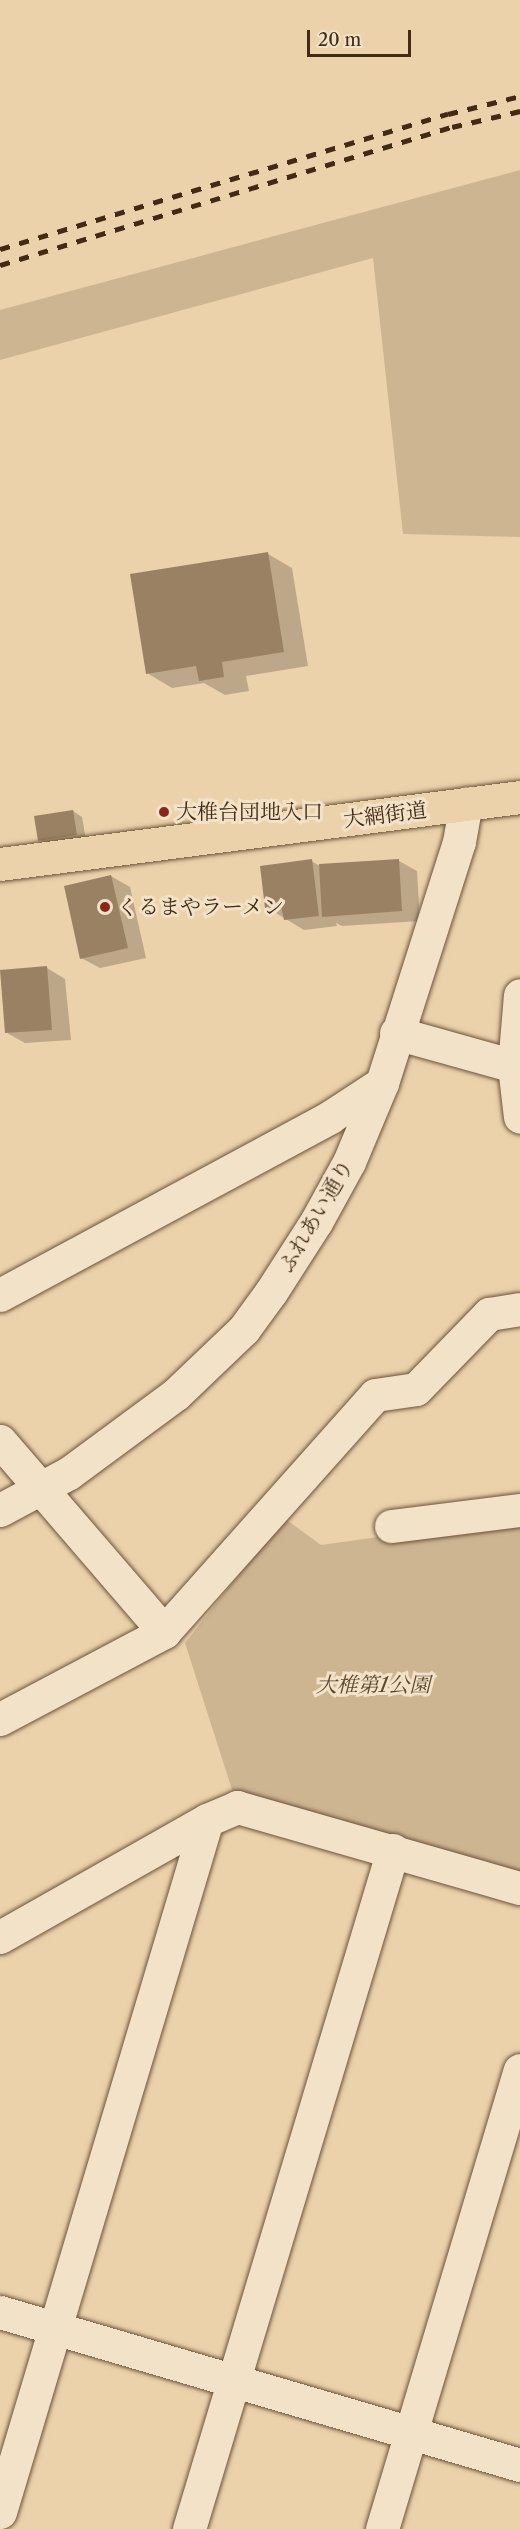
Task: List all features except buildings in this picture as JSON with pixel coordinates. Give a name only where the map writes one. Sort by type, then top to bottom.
[{"type":"main road","name":"大網街道","points":[[0,864],[520,797]]},
{"type":"street","name":"ふれあい通り","points":[[0,1510],[101,1452],[176,1394],[244,1329],[316,1222],[349,1162],[382,1083],[396,1033],[459,842],[466,804]]},
{"type":"street","points":[[520,995],[514,1066],[520,1117]]},
{"type":"street","points":[[396,1033],[514,1066]]},
{"type":"street","points":[[0,1295],[330,1117],[382,1083]]},
{"type":"street","points":[[0,1719],[164,1632],[375,1395],[416,1389],[489,1314],[520,1309]]},
{"type":"street","points":[[0,1441],[164,1632]]},
{"type":"street","points":[[391,1526],[520,1510]]},
{"type":"street","points":[[0,1937],[207,1820],[237,1807],[520,1888]]},
{"type":"street","points":[[0,2512],[207,1820]]},
{"type":"street","points":[[189,2529],[393,1850]]},
{"type":"street","points":[[382,2529],[520,2070]]},
{"type":"street","points":[[0,2312],[520,2465]]},
{"type":"green space","points":[[520,170],[520,537],[403,534],[373,258],[0,360],[0,310]]},
{"type":"green space","name":"大椎第1公園","points":[[520,1517],[520,1878],[235,1799],[185,1643],[284,1518],[321,1545]]},
{"type":"railway","points":[[0,249],[448,114],[520,96]]},
{"type":"railway","points":[[0,265],[452,127],[520,111]]},
{"type":"place","name":"大椎台団地入口","points":[[164,812]]},
{"type":"place","name":"くるまやラーメン","points":[[105,907]]}]
